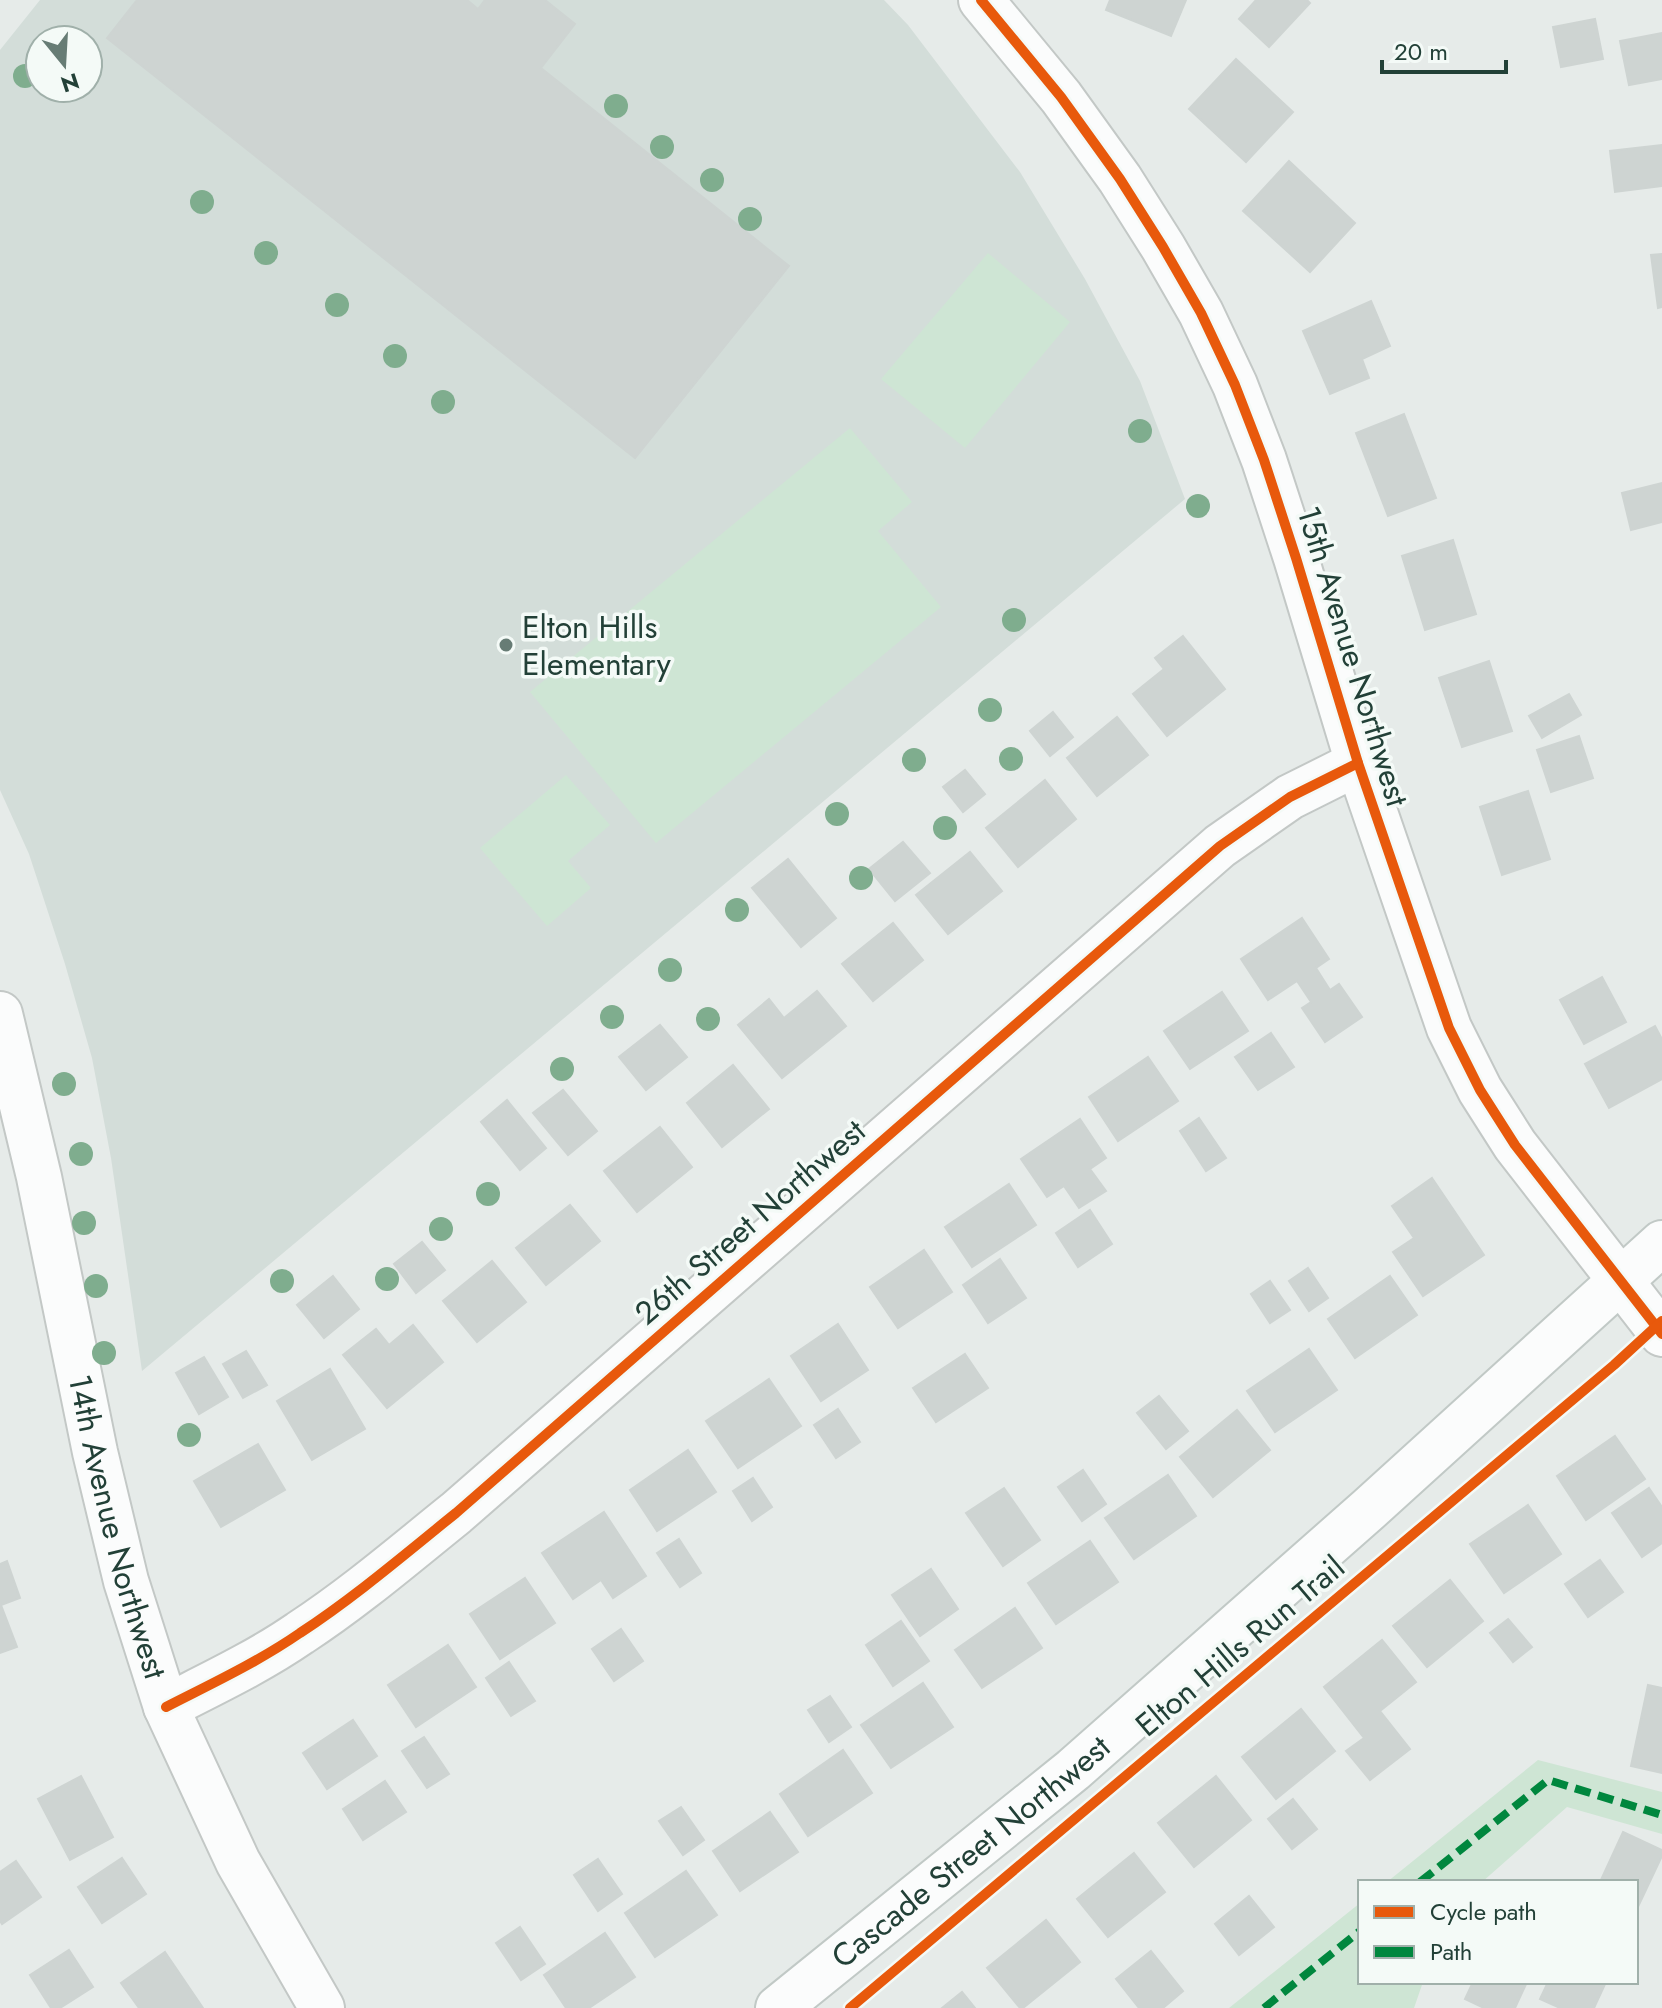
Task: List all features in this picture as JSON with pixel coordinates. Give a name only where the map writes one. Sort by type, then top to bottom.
[{"type":"street","name":"15th Avenue Northwest","points":[[981,0],[1061,97],[1120,179],[1201,313],[1235,385],[1264,460],[1358,763],[1449,1028],[1474,1078],[1515,1145],[1662,1334]]},
{"type":"street","name":"26th Street Northwest","points":[[166,1707],[242,1668],[300,1633],[371,1581],[456,1513],[1220,846],[1290,797],[1358,763]]},
{"type":"street","name":"14th Avenue Northwest","points":[[0,1014],[39,1177],[95,1452],[122,1567],[166,1707],[238,1862],[322,2008]]},
{"type":"street","name":"Cascade Street Northwest","points":[[778,2008],[1073,1770],[1369,1509],[1662,1243]]},
{"type":"shaded area","name":"Elton Hills Elementary","points":[[40,0],[884,0],[908,25],[1020,172],[1085,279],[1140,381],[1185,499],[142,1371],[111,1158],[92,1058],[29,854],[0,790],[0,50]]},
{"type":"green space","points":[[988,253],[1070,322],[965,448],[881,379]]},
{"type":"green space","points":[[850,428],[912,502],[878,531],[941,607],[656,843],[530,692]]},
{"type":"green space","points":[[566,775],[610,825],[568,861],[591,888],[547,926],[480,848]]},
{"type":"green space","points":[[1538,1760],[1662,1792],[1662,1834],[1567,1807],[1484,1880],[1389,1880]]},
{"type":"green space","points":[[1358,1905],[1358,1984],[1422,1984],[1414,2008],[1229,2008]]},
{"type":"building","points":[[137,0],[467,0],[478,9],[485,0],[545,0],[575,24],[541,68],[789,266],[635,458],[107,38]]},
{"type":"building","points":[[1110,0],[1186,0],[1171,36],[1106,10]]},
{"type":"building","points":[[1256,0],[1307,0],[1310,3],[1269,47],[1239,19]]},
{"type":"building","points":[[1595,19],[1603,59],[1561,67],[1553,27]]},
{"type":"building","points":[[1662,33],[1662,79],[1629,85],[1620,41]]},
{"type":"building","points":[[1236,59],[1293,112],[1246,162],[1189,109]]},
{"type":"building","points":[[1662,145],[1662,186],[1615,192],[1610,151]]},
{"type":"building","points":[[1289,161],[1355,223],[1310,272],[1243,211]]},
{"type":"building","points":[[1662,254],[1662,307],[1658,308],[1651,255]]},
{"type":"building","points":[[1371,301],[1390,346],[1362,359],[1369,378],[1330,394],[1303,331]]},
{"type":"building","points":[[1404,414],[1436,498],[1388,516],[1356,433]]},
{"type":"building","points":[[1662,483],[1662,522],[1631,530],[1622,493]]},
{"type":"building","points":[[1453,540],[1476,614],[1425,630],[1402,556]]},
{"type":"building","points":[[1183,636],[1225,689],[1167,736],[1133,694],[1164,669],[1155,658]]},
{"type":"building","points":[[1489,661],[1512,731],[1462,747],[1439,678]]},
{"type":"building","points":[[1569,694],[1581,715],[1542,738],[1529,716]]},
{"type":"building","points":[[1053,712],[1073,737],[1050,756],[1030,731]]},
{"type":"building","points":[[1117,717],[1148,755],[1097,796],[1067,758]]},
{"type":"building","points":[[1579,736],[1593,778],[1551,792],[1537,750]]},
{"type":"building","points":[[965,770],[985,794],[963,812],[943,787]]},
{"type":"building","points":[[1045,780],[1076,819],[1018,867],[986,828]]},
{"type":"building","points":[[1528,791],[1550,859],[1502,875],[1480,807]]},
{"type":"building","points":[[903,842],[930,873],[895,901],[869,869]]},
{"type":"building","points":[[970,852],[1002,891],[948,934],[916,895]]},
{"type":"building","points":[[788,859],[836,918],[801,947],[752,888]]},
{"type":"building","points":[[1302,918],[1329,959],[1316,968],[1330,990],[1339,984],[1362,1017],[1325,1042],[1302,1008],[1311,1002],[1297,981],[1268,1000],[1241,959]]},
{"type":"building","points":[[893,923],[923,960],[873,1001],[842,964]]},
{"type":"building","points":[[1602,977],[1626,1022],[1584,1044],[1560,1000]]},
{"type":"building","points":[[817,991],[846,1026],[782,1078],[738,1025],[769,999],[784,1018]]},
{"type":"building","points":[[1222,992],[1248,1031],[1190,1069],[1164,1031]]},
{"type":"building","points":[[660,1025],[687,1057],[646,1090],[619,1057]]},
{"type":"building","points":[[1655,1026],[1662,1039],[1662,1079],[1609,1108],[1585,1064]]},
{"type":"building","points":[[1271,1033],[1294,1067],[1258,1090],[1235,1057]]},
{"type":"building","points":[[1148,1057],[1178,1101],[1118,1141],[1089,1097]]},
{"type":"building","points":[[733,1065],[769,1109],[722,1147],[687,1103]]},
{"type":"building","points":[[563,1090],[597,1131],[568,1155],[533,1113]]},
{"type":"building","points":[[507,1100],[546,1148],[520,1170],[481,1122]]},
{"type":"building","points":[[1199,1118],[1226,1158],[1206,1171],[1180,1131]]},
{"type":"building","points":[[1080,1119],[1106,1158],[1090,1169],[1106,1191],[1079,1208],[1064,1186],[1047,1197],[1021,1159]]},
{"type":"building","points":[[660,1127],[692,1167],[637,1212],[604,1171]]},
{"type":"building","points":[[1432,1178],[1484,1255],[1423,1296],[1393,1252],[1414,1238],[1392,1206]]},
{"type":"building","points":[[1009,1184],[1036,1225],[972,1267],[945,1227]]},
{"type":"building","points":[[570,1205],[600,1241],[546,1285],[516,1248]]},
{"type":"building","points":[[1090,1210],[1112,1244],[1078,1267],[1056,1233]]},
{"type":"building","points":[[422,1242],[445,1270],[416,1293],[394,1264]]},
{"type":"building","points":[[924,1250],[952,1292],[898,1328],[870,1287]]},
{"type":"building","points":[[1000,1259],[1026,1298],[988,1323],[963,1285]]},
{"type":"building","points":[[492,1261],[526,1302],[477,1342],[443,1301]]},
{"type":"building","points":[[1308,1268],[1328,1298],[1309,1311],[1289,1281]]},
{"type":"building","points":[[333,1276],[359,1309],[324,1338],[297,1305]]},
{"type":"building","points":[[1390,1276],[1417,1315],[1355,1358],[1328,1319]]},
{"type":"building","points":[[1270,1281],[1290,1310],[1270,1323],[1251,1294]]},
{"type":"building","points":[[838,1324],[868,1370],[821,1401],[791,1356]]},
{"type":"building","points":[[413,1325],[443,1362],[387,1408],[343,1355],[376,1329],[389,1345]]},
{"type":"building","points":[[1309,1349],[1337,1390],[1275,1432],[1247,1391]]},
{"type":"building","points":[[246,1351],[267,1385],[243,1398],[223,1364]]},
{"type":"building","points":[[965,1354],[988,1388],[936,1422],[913,1388]]},
{"type":"building","points":[[204,1357],[228,1397],[199,1414],[176,1373]]},
{"type":"building","points":[[330,1369],[365,1429],[312,1460],[277,1401]]},
{"type":"building","points":[[769,1379],[801,1426],[738,1468],[706,1421]]},
{"type":"building","points":[[1159,1396],[1188,1431],[1166,1449],[1137,1413]]},
{"type":"building","points":[[838,1409],[860,1442],[836,1458],[814,1425]]},
{"type":"building","points":[[1237,1410],[1270,1450],[1213,1497],[1180,1457]]},
{"type":"building","points":[[1615,1436],[1645,1479],[1586,1520],[1557,1476]]},
{"type":"building","points":[[258,1444],[285,1490],[221,1527],[194,1481]]},
{"type":"building","points":[[688,1450],[716,1492],[657,1531],[630,1490]]},
{"type":"building","points":[[1083,1470],[1106,1504],[1082,1521],[1058,1487]]},
{"type":"building","points":[[1168,1475],[1196,1516],[1134,1559],[1105,1518]]},
{"type":"building","points":[[753,1478],[772,1507],[752,1521],[733,1491]]},
{"type":"building","points":[[1004,1488],[1040,1540],[1003,1566],[966,1513]]},
{"type":"building","points":[[1649,1488],[1662,1507],[1662,1543],[1642,1557],[1612,1513]]},
{"type":"building","points":[[1528,1505],[1561,1554],[1504,1593],[1470,1544]]},
{"type":"building","points":[[604,1512],[646,1576],[613,1598],[601,1580],[573,1599],[542,1553]]},
{"type":"building","points":[[679,1539],[701,1573],[680,1587],[657,1553]]},
{"type":"building","points":[[1090,1541],[1118,1582],[1056,1624],[1028,1583]]},
{"type":"building","points":[[1600,1560],[1623,1592],[1588,1617],[1565,1584]]},
{"type":"building","points":[[7,1561],[20,1598],[1,1605],[17,1647],[0,1653],[0,1564]]},
{"type":"building","points":[[931,1569],[958,1609],[920,1636],[892,1595]]},
{"type":"building","points":[[525,1578],[555,1623],[500,1659],[470,1614]]},
{"type":"building","points":[[1450,1580],[1483,1621],[1427,1667],[1393,1626]]},
{"type":"building","points":[[1015,1608],[1042,1648],[982,1688],[955,1650]]},
{"type":"building","points":[[1508,1619],[1532,1647],[1513,1662],[1490,1633]]},
{"type":"building","points":[[901,1621],[929,1661],[893,1686],[866,1645]]},
{"type":"building","points":[[621,1629],[643,1661],[614,1681],[592,1649]]},
{"type":"building","points":[[1382,1640],[1416,1682],[1380,1711],[1410,1749],[1370,1780],[1346,1751],[1364,1738],[1324,1687]]},
{"type":"building","points":[[448,1645],[476,1687],[416,1727],[388,1685]]},
{"type":"building","points":[[509,1662],[535,1701],[511,1716],[486,1678]]},
{"type":"building","points":[[923,1683],[953,1727],[891,1768],[861,1725]]},
{"type":"building","points":[[1648,1685],[1662,1688],[1662,1773],[1631,1766]]},
{"type":"building","points":[[830,1696],[851,1727],[829,1742],[808,1710]]},
{"type":"building","points":[[1301,1709],[1335,1751],[1276,1799],[1242,1757]]},
{"type":"building","points":[[353,1720],[377,1756],[327,1789],[303,1753]]},
{"type":"building","points":[[424,1737],[449,1774],[427,1788],[402,1751]]},
{"type":"building","points":[[843,1750],[872,1793],[808,1836],[780,1794]]},
{"type":"building","points":[[81,1776],[113,1837],[70,1860],[38,1799]]},
{"type":"building","points":[[1216,1776],[1251,1820],[1194,1867],[1158,1823]]},
{"type":"building","points":[[385,1781],[406,1812],[363,1840],[343,1809]]},
{"type":"building","points":[[1293,1799],[1317,1829],[1292,1849],[1268,1819]]},
{"type":"building","points":[[681,1807],[704,1840],[683,1855],[659,1821]]},
{"type":"building","points":[[770,1812],[798,1852],[740,1891],[713,1851]]},
{"type":"building","points":[[1623,1832],[1662,1850],[1638,1907],[1638,1880],[1601,1880]]},
{"type":"building","points":[[1134,1853],[1165,1892],[1108,1937],[1077,1899]]},
{"type":"building","points":[[122,1858],[146,1894],[102,1923],[78,1887]]},
{"type":"building","points":[[598,1859],[622,1894],[598,1911],[574,1875]]},
{"type":"building","points":[[16,1861],[41,1897],[2,1924],[0,1872]]},
{"type":"building","points":[[686,1871],[717,1915],[655,1957],[625,1913]]},
{"type":"building","points":[[1249,1896],[1274,1927],[1239,1955],[1215,1924]]},
{"type":"building","points":[[1046,1920],[1080,1962],[1020,2008],[987,1968]]},
{"type":"building","points":[[520,1927],[545,1964],[521,1980],[496,1943]]},
{"type":"building","points":[[605,1933],[635,1977],[589,2008],[566,2008],[544,1975]]},
{"type":"building","points":[[69,1950],[93,1987],[60,2008],[51,2008],[30,1975]]},
{"type":"building","points":[[1151,1951],[1183,1991],[1163,2008],[1139,2008],[1116,1979]]},
{"type":"building","points":[[165,1952],[203,2008],[139,2008],[121,1983]]},
{"type":"building","points":[[1472,1984],[1526,1984],[1515,2008],[1484,2008],[1465,1999]]},
{"type":"building","points":[[1547,1984],[1605,1984],[1594,2008],[1560,2008],[1540,1999]]},
{"type":"building","points":[[962,1992],[975,2008],[942,2008]]},
{"type":"marked path","points":[[1423,1880],[1548,1780],[1662,1815]]},
{"type":"marked path","points":[[1264,2008],[1358,1933]]},
{"type":"cycle path","points":[[981,0],[1061,97],[1120,179],[1201,313],[1235,385],[1264,460],[1358,763],[1449,1028],[1480,1090],[1515,1145],[1662,1334]]},
{"type":"cycle path","points":[[166,1707],[284,1644],[380,1575],[456,1513],[1220,846],[1290,797],[1358,763]]},
{"type":"cycle path","name":"Elton Hills Run Trail","points":[[850,2008],[1614,1365],[1662,1321]]},
{"type":"place","name":"Elton Hills Elementary","points":[[506,645]]}]
